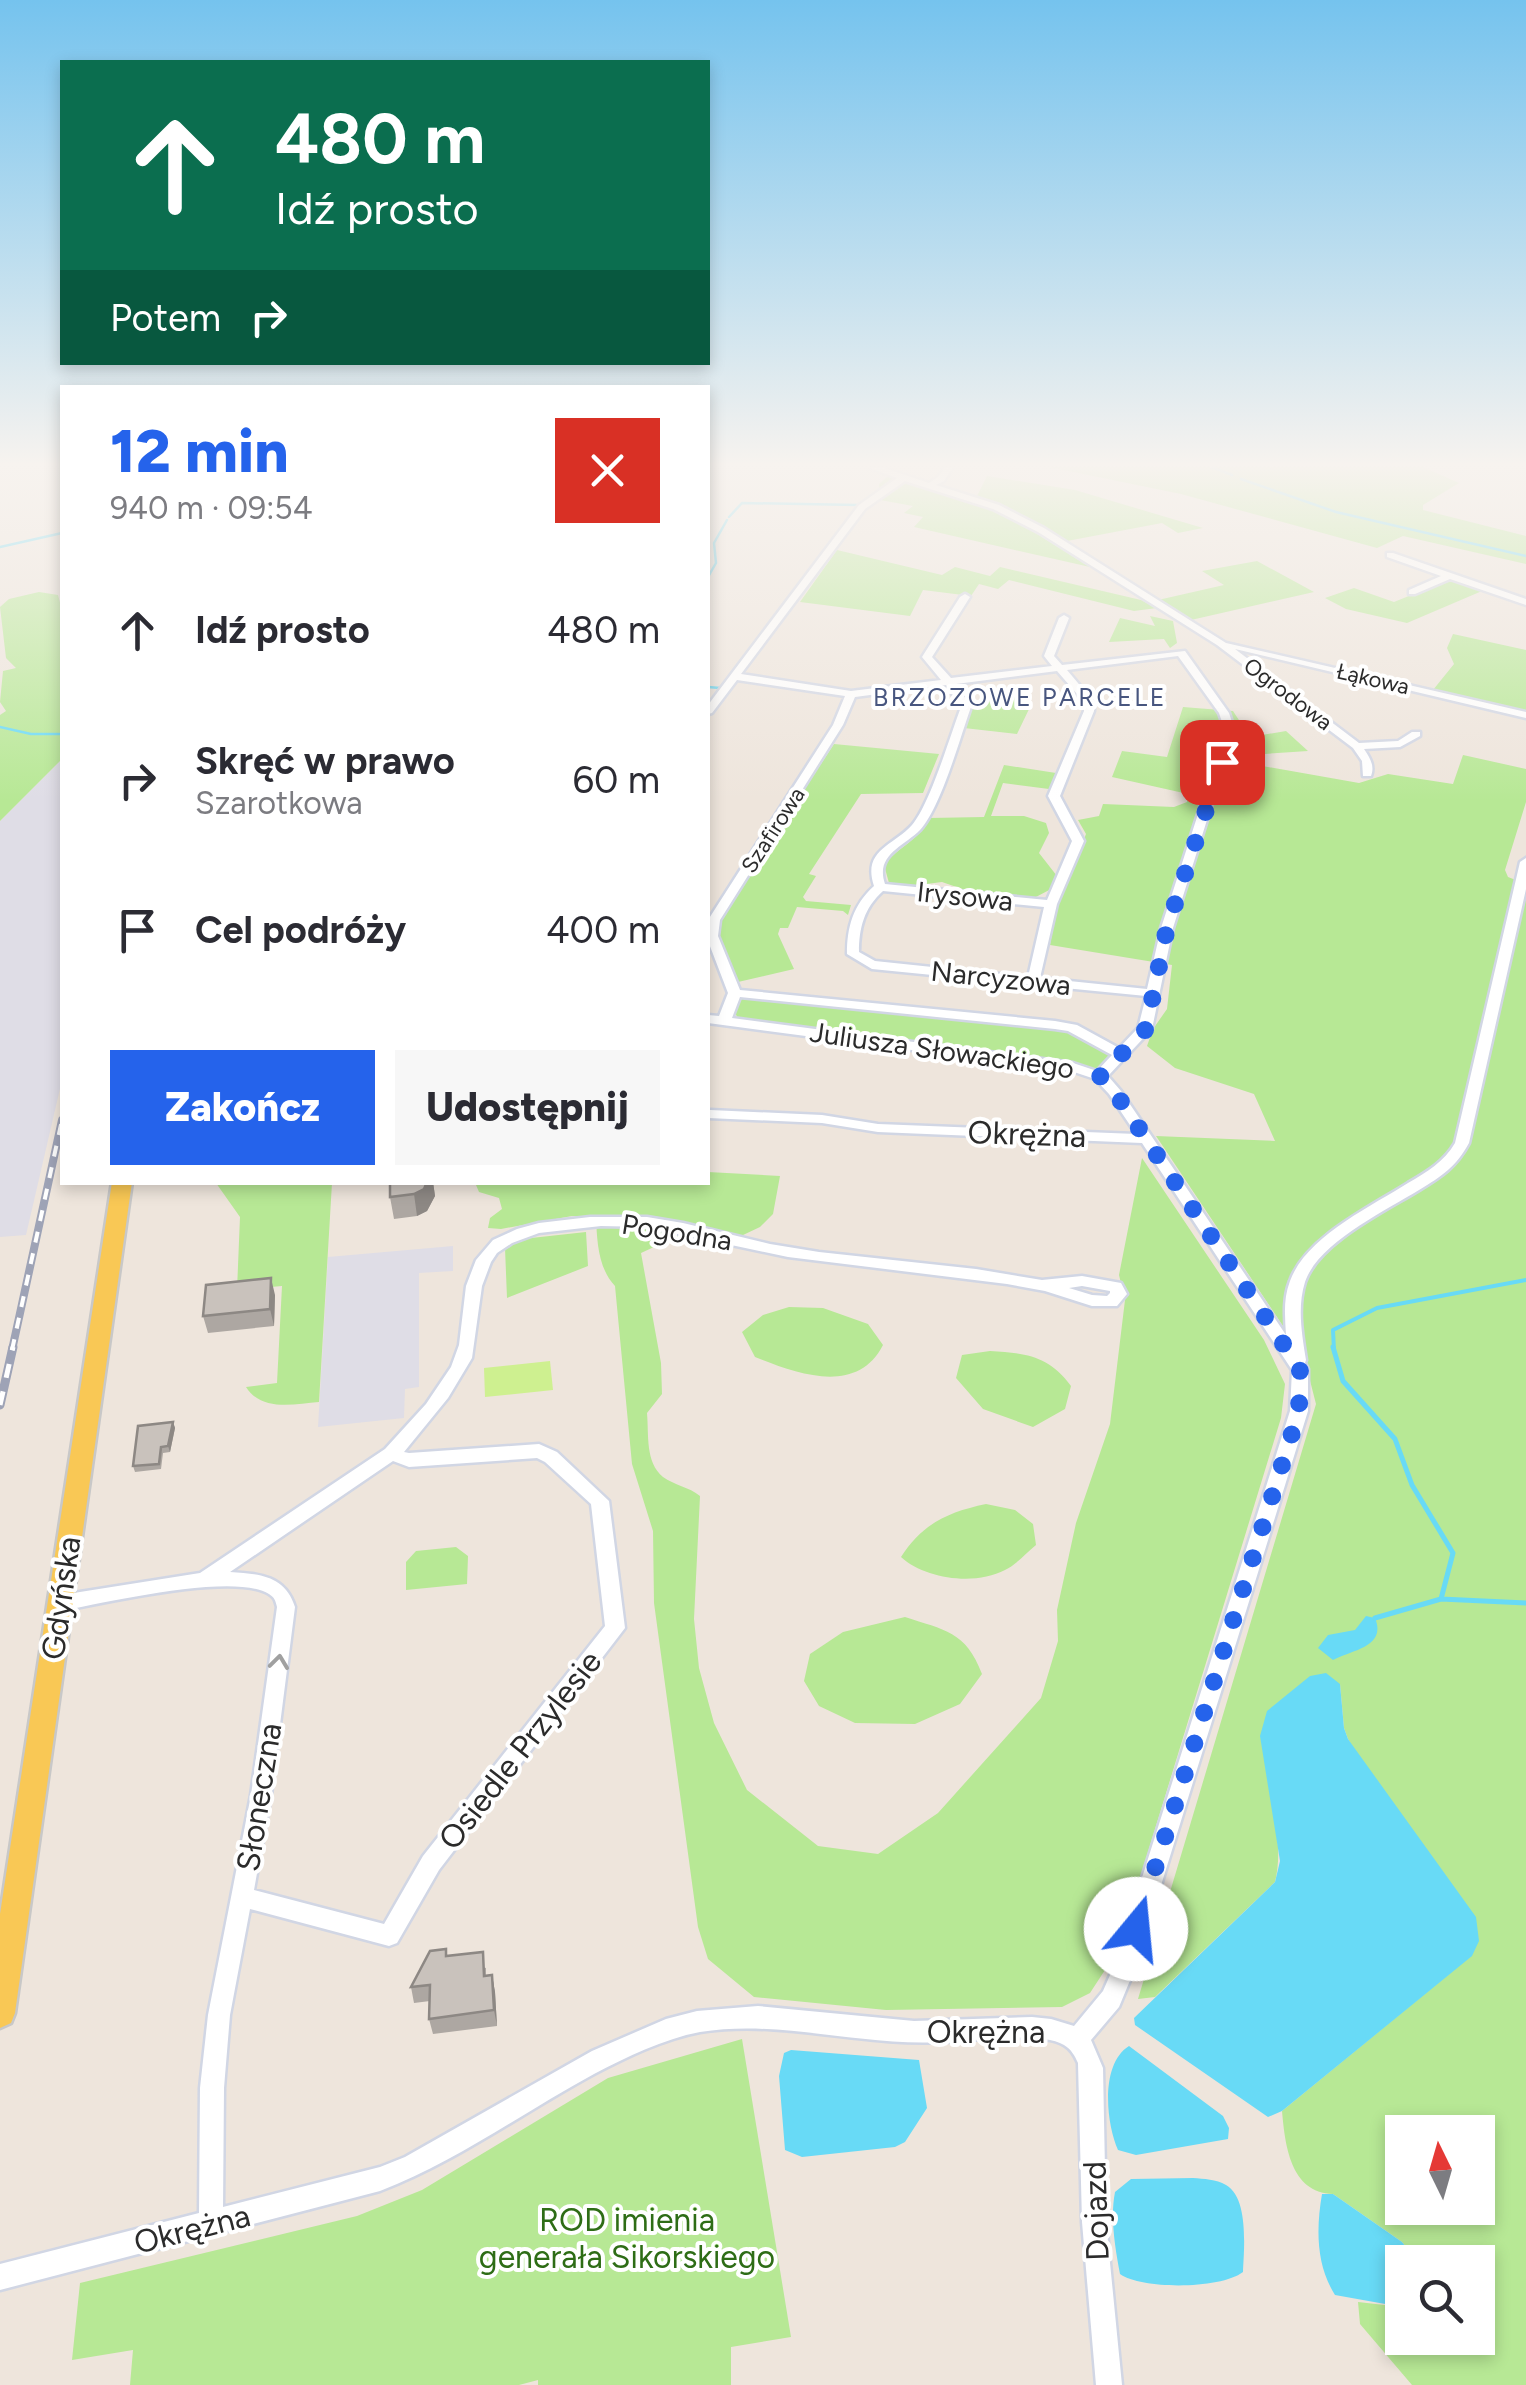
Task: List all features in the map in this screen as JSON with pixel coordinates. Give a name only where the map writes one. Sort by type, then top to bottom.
[{"type":"main road","name":"Gdyńska","points":[[0,2013],[122,1185]]},
{"type":"street","points":[[710,708],[808,578]]},
{"type":"street","name":"Ogrodowa","points":[[1116,578],[1220,643],[1357,746],[1368,761],[1368,774]]},
{"type":"street","points":[[1412,592],[1445,578]]},
{"type":"street","points":[[1457,578],[1526,602]]},
{"type":"street","points":[[880,888],[876,875],[881,855],[916,826],[929,806],[966,707],[956,689],[927,657],[964,597]]},
{"type":"street","points":[[1032,981],[1050,904],[1078,841],[1054,796],[1090,702],[1049,652],[1064,618]]},
{"type":"street","name":"Łąkowa","points":[[1220,643],[1526,715]]},
{"type":"street","points":[[734,676],[851,694],[1181,653],[1224,713],[1230,731],[1167,928],[1146,1029],[1100,1076]]},
{"type":"street","name":"Szafirowa","points":[[736,992],[712,936],[714,920],[829,741],[851,694]]},
{"type":"street","points":[[1357,746],[1400,744],[1416,734]]},
{"type":"street","name":"Okrężna","points":[[0,2276],[354,2188],[412,2167],[574,2072],[690,2023],[776,2018],[913,2032],[1051,2031],[1077,2040],[1111,1998],[1125,1966],[1299,1411],[1300,1369],[1292,1329],[1297,1279],[1306,1260],[1324,1242],[1436,1173],[1453,1159],[1462,1143],[1526,862]]},
{"type":"street","name":"Narcyzowa","points":[[880,888],[862,902],[852,933],[853,954],[872,965],[1151,993]]},
{"type":"street","name":"Irysowa","points":[[880,888],[1050,904]]},
{"type":"street","points":[[724,1021],[736,992],[1056,1025],[1072,1028],[1121,1054]]},
{"type":"street","name":"Juliusza Słowackiego","points":[[710,1019],[1073,1067],[1100,1076],[1114,1091],[1142,1139]]},
{"type":"street","name":"Okrężna","points":[[710,1114],[822,1119],[878,1128],[1142,1139]]},
{"type":"street","points":[[1142,1139],[1300,1369]]},
{"type":"street","name":"Pogodna","points":[[392,1454],[412,1435],[455,1377],[464,1355],[474,1288],[483,1259],[494,1246],[522,1232],[580,1223],[644,1222],[787,1252],[1041,1285]]},
{"type":"street","name":"Osiedle Przylesie","points":[[244,1897],[389,1936],[431,1862],[614,1628],[600,1500],[551,1456],[526,1450],[409,1460],[392,1454]]},
{"type":"street","points":[[204,1580],[392,1454]]},
{"type":"street","name":"Słoneczna","points":[[61,1603],[204,1580],[274,1587],[283,1596],[286,1607],[244,1897],[228,1956],[219,2015],[212,2088],[211,2224]]},
{"type":"street","name":"Dojazd","points":[[1077,2040],[1088,2054],[1091,2068],[1094,2222],[1108,2385]]},
{"type":"shaded area","points":[[60,761],[60,1089],[26,1235],[0,1237],[0,821]]},
{"type":"shaded area","points":[[453,1246],[453,1271],[419,1273],[419,1387],[405,1389],[404,1418],[318,1427],[328,1257]]},
{"type":"green space","points":[[817,578],[1048,578],[1141,600],[1157,608],[1134,611],[1009,580],[998,589],[979,584],[971,596],[923,590],[910,616],[800,602]]},
{"type":"green space","points":[[1213,578],[1289,578],[1314,592],[1191,620],[1158,600],[1224,585]]},
{"type":"green space","points":[[1452,578],[1482,591],[1407,623],[1346,609],[1325,598],[1354,588],[1394,602]]},
{"type":"green space","points":[[39,592],[58,595],[60,761],[0,821],[0,715],[6,711],[0,702],[3,671],[16,668],[6,658],[0,607],[9,599]]},
{"type":"green space","points":[[1150,616],[1173,621],[1177,643],[1170,648],[1164,639],[1109,642],[1120,618],[1155,626]]},
{"type":"green space","points":[[1453,634],[1526,650],[1526,712],[1433,690],[1454,664],[1447,648]]},
{"type":"green space","points":[[1022,695],[1031,705],[1017,734],[964,728],[973,701]]},
{"type":"green space","points":[[1183,707],[1233,711],[1250,737],[1286,731],[1308,751],[1235,756],[1234,761],[1359,783],[1388,774],[1453,784],[1463,755],[1526,769],[1526,802],[1505,870],[1508,877],[1526,884],[1526,2385],[1412,2385],[1386,2355],[1495,2355],[1495,2245],[1404,2245],[1333,2194],[1307,2185],[1288,2152],[1282,2111],[1471,1956],[1348,1739],[1340,1684],[1268,1711],[1264,1754],[1278,1839],[1275,1882],[1155,1997],[1138,1999],[1316,1404],[1306,1365],[1283,1326],[1156,1136],[1275,1141],[1254,1094],[1175,1068],[1147,1046],[1167,1009],[1172,965],[1050,945],[1056,911],[1086,834],[1078,820],[1099,816],[1103,804],[1174,807],[1187,802],[1188,794],[1112,777],[1122,751],[1167,757]]},
{"type":"green space","points":[[834,744],[939,754],[923,793],[861,794],[809,874],[816,876],[803,897],[806,901],[851,905],[848,915],[843,911],[797,907],[788,928],[780,928],[778,934],[794,969],[738,982],[721,954],[718,921]]},
{"type":"green space","points":[[1004,765],[1056,773],[1049,789],[1003,783],[991,816],[1024,816],[1046,823],[1049,833],[1039,853],[1057,876],[1053,888],[1034,898],[971,892],[942,882],[903,887],[889,883],[884,865],[921,832],[929,818],[984,817]]},
{"type":"green space","points":[[754,997],[1065,1029],[1111,1053],[1103,1068],[1091,1068],[738,1019],[734,1010],[742,999]]},
{"type":"green space","points":[[1142,1158],[1264,1340],[1285,1384],[1281,1418],[1118,1950],[1090,1993],[1062,2007],[886,2010],[754,1997],[708,1959],[698,1927],[654,1603],[653,1531],[632,1464],[615,1286],[602,1263],[596,1217],[572,1216],[488,1228],[490,1218],[502,1209],[499,1198],[479,1192],[476,1185],[710,1185],[710,1172],[780,1176],[773,1214],[760,1227],[724,1244],[667,1241],[641,1253],[661,1363],[662,1394],[647,1413],[649,1448],[657,1471],[700,1496],[694,1619],[699,1668],[714,1723],[747,1790],[818,1846],[878,1854],[938,1813],[1041,1698],[1058,1641],[1057,1610],[1076,1523],[1110,1424],[1125,1300],[1119,1275]]},
{"type":"green space","points":[[217,1185],[332,1185],[319,1402],[270,1403],[246,1387],[277,1383],[282,1286],[237,1290],[240,1217]]},
{"type":"green space","points":[[586,1232],[588,1266],[507,1298],[505,1248],[522,1239]]},
{"type":"green space","points":[[789,1307],[823,1308],[868,1324],[883,1345],[872,1361],[842,1376],[807,1374],[755,1357],[742,1332],[763,1315]]},
{"type":"green space","points":[[990,1351],[1026,1355],[1054,1368],[1071,1386],[1065,1409],[1033,1427],[983,1409],[956,1378],[962,1355]]},
{"type":"green space","points":[[550,1361],[553,1390],[485,1397],[484,1368]]},
{"type":"green space","points":[[986,1504],[1015,1510],[1033,1524],[1036,1545],[1009,1568],[979,1578],[951,1578],[923,1571],[901,1557],[937,1521]]},
{"type":"green space","points":[[456,1547],[468,1556],[467,1584],[406,1590],[406,1562],[416,1551]]},
{"type":"green space","points":[[905,1617],[952,1634],[976,1660],[982,1674],[960,1704],[915,1724],[855,1723],[819,1706],[804,1681],[810,1654],[843,1632]]},
{"type":"green space","name":"ROD imienia generała Sikorskiego","points":[[742,2039],[791,2337],[731,2347],[731,2385],[538,2385],[538,2380],[519,2385],[130,2385],[133,2350],[72,2360],[80,2283],[357,2216],[422,2190],[608,2078]]},
{"type":"green space","points":[[1358,2302],[1385,2305],[1385,2353],[1360,2324]]},
{"type":"water","points":[[1366,1616],[1375,1618],[1377,1628],[1366,1646],[1333,1660],[1318,1648],[1328,1635],[1355,1630]]},
{"type":"water","points":[[1326,1673],[1340,1684],[1348,1739],[1476,1917],[1479,1941],[1472,1956],[1282,2111],[1268,2117],[1135,2025],[1134,2018],[1275,1882],[1280,1861],[1260,1736],[1267,1711],[1310,1676]]},
{"type":"water","points":[[1129,2046],[1223,2116],[1229,2128],[1228,2139],[1136,2155],[1118,2150],[1108,2095],[1113,2066]]},
{"type":"water","points":[[791,2050],[919,2060],[927,2108],[905,2142],[895,2147],[802,2157],[785,2150],[779,2076],[784,2053]]},
{"type":"water","points":[[1193,2178],[1222,2183],[1238,2201],[1244,2225],[1243,2272],[1218,2282],[1182,2285],[1146,2283],[1120,2274],[1113,2222],[1115,2192],[1131,2179]]},
{"type":"water","points":[[1322,2194],[1333,2194],[1404,2245],[1385,2245],[1385,2304],[1335,2295],[1324,2271],[1319,2220]]},
{"type":"building","points":[[390,1185],[426,1185],[414,1194],[390,1197]]},
{"type":"building","points":[[271,1278],[270,1309],[203,1316],[206,1285]]},
{"type":"building","points":[[173,1422],[168,1446],[161,1447],[159,1464],[133,1466],[138,1426]]},
{"type":"building","points":[[446,1949],[446,1956],[483,1952],[484,1976],[492,1975],[494,2010],[429,2019],[430,1985],[411,1987],[430,1951]]},
{"type":"waterway","points":[[710,687],[720,688]]},
{"type":"waterway","points":[[0,727],[31,734],[60,734]]},
{"type":"waterway","points":[[1334,1350],[1333,1330],[1377,1308],[1526,1280]]},
{"type":"waterway","points":[[1333,1347],[1343,1381],[1395,1439],[1412,1485],[1453,1553],[1441,1599]]},
{"type":"waterway","points":[[1375,1618],[1441,1599]]},
{"type":"waterway","points":[[1441,1599],[1526,1603]]},
{"type":"railway","points":[[12,1350],[60,1129]]},
{"type":"railway","points":[[0,1405],[13,1347]]},
{"type":"district","name":"BRZOZOWE PARCELE","points":[[1020,697]]},
{"type":"route","points":[[1136,1929],[1299,1411],[1300,1369],[1142,1139],[1114,1091],[1100,1076],[1146,1029],[1167,928],[1222,762]]}]
